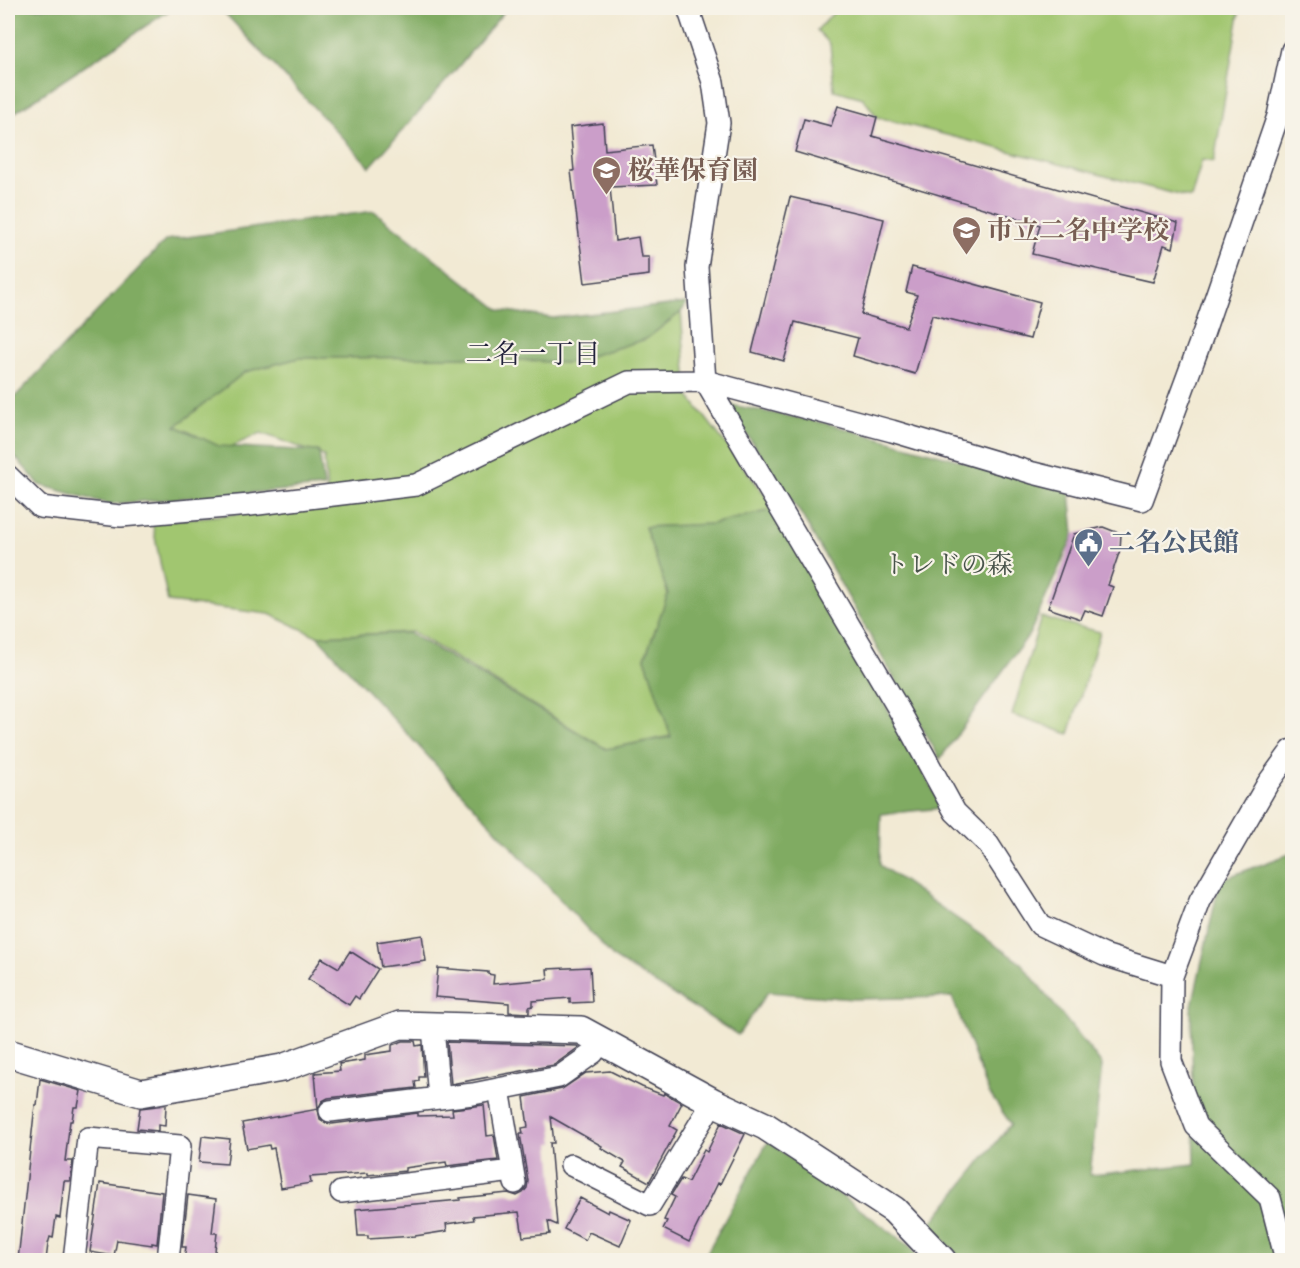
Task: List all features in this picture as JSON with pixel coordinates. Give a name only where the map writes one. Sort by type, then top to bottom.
[{"type":"street","points":[[688,8],[713,82],[720,123],[697,267],[705,381],[887,688],[955,812],[988,844],[1040,925],[1104,955],[1172,976]]},
{"type":"street","points":[[8,476],[40,507],[121,516],[250,505],[416,485],[629,382],[705,381],[892,431],[1033,473],[1142,500],[1201,340],[1278,116],[1293,50]]},
{"type":"street","points":[[1286,1260],[1270,1198],[1196,1126],[1172,1061],[1172,976],[1200,901],[1268,783],[1293,750]]},
{"type":"street","points":[[8,1053],[141,1093],[282,1068],[400,1025],[581,1030],[713,1102],[765,1126],[894,1210],[942,1260]]},
{"type":"street","points":[[433,1027],[439,1098]]},
{"type":"street","points":[[330,1111],[439,1098],[559,1077],[593,1053],[602,1041]]},
{"type":"street","points":[[341,1192],[514,1178],[499,1089]]},
{"type":"street","points":[[571,1165],[650,1205],[713,1102]]},
{"type":"street","points":[[74,1260],[88,1138],[180,1146],[168,1260]]},
{"type":"green space","points":[[8,8],[173,8],[8,117]]},
{"type":"green space","points":[[220,8],[507,8],[370,167]]},
{"type":"green space","points":[[838,8],[1240,8],[1214,162],[1202,160],[1191,198],[877,117],[863,98],[834,90],[830,44],[817,30]]},
{"type":"green space","points":[[374,211],[500,310],[553,318],[687,303],[681,312],[646,339],[567,363],[470,357],[299,358],[245,372],[176,426],[219,446],[319,451],[324,487],[109,504],[40,485],[8,449],[8,404],[166,240]]},
{"type":"green space","points":[[681,312],[688,395],[776,509],[712,524],[645,527],[668,594],[645,658],[671,736],[606,749],[413,632],[317,636],[269,614],[168,602],[152,522],[328,505],[324,456],[261,433],[224,450],[176,426],[245,372],[299,358],[470,357],[567,363],[646,339]]},
{"type":"green space","name":"トレドの森","points":[[726,404],[825,423],[1070,491],[1074,534],[1030,633],[940,759],[801,514]]},
{"type":"green space","points":[[776,509],[943,808],[881,814],[880,865],[1021,963],[1102,1065],[1090,1175],[1195,1164],[1191,1010],[1220,880],[1292,853],[1292,1260],[962,1260],[930,1225],[1011,1124],[989,1093],[952,997],[853,999],[768,992],[738,1035],[614,958],[317,636],[409,633],[606,749],[671,737],[645,658],[668,594],[645,527],[712,524]]},
{"type":"green space","points":[[1041,617],[1100,632],[1069,734],[1012,715]]},
{"type":"green space","points":[[768,1141],[912,1248],[918,1260],[703,1260]]},
{"type":"building","points":[[838,106],[877,117],[872,136],[1178,223],[1173,248],[1164,245],[1153,282],[1032,254],[1040,225],[795,152],[804,119],[831,126]]},
{"type":"building","points":[[603,123],[605,150],[652,145],[657,185],[610,187],[615,241],[638,237],[641,257],[649,257],[649,275],[585,283],[571,171],[574,171],[570,127]]},
{"type":"building","points":[[790,197],[884,219],[861,314],[906,327],[917,295],[906,292],[912,267],[1040,302],[1030,339],[932,315],[915,374],[853,356],[858,338],[795,322],[784,361],[752,352]]},
{"type":"building","name":"二名公民館","points":[[1103,527],[1121,534],[1120,550],[1108,585],[1113,587],[1103,616],[1085,610],[1081,619],[1048,608],[1074,534]]},
{"type":"building","points":[[422,935],[426,961],[381,967],[377,942]]},
{"type":"building","points":[[350,951],[378,969],[359,999],[355,996],[349,1005],[308,979],[322,958],[339,968]]},
{"type":"building","points":[[590,967],[592,1002],[570,1003],[570,998],[533,1001],[533,1006],[529,1007],[529,1013],[509,1012],[509,1003],[435,997],[438,968],[488,972],[494,975],[493,984],[548,979],[547,969]]},
{"type":"building","points":[[403,1041],[415,1041],[416,1046],[422,1045],[424,1077],[419,1077],[419,1081],[415,1082],[416,1088],[328,1098],[322,1101],[318,1109],[315,1073],[340,1071],[339,1064],[365,1060],[365,1055],[392,1051],[392,1045]]},
{"type":"building","points":[[447,1042],[579,1047],[554,1065],[451,1084]]},
{"type":"building","points":[[610,1071],[642,1087],[663,1095],[664,1093],[682,1103],[670,1126],[677,1130],[649,1182],[622,1167],[625,1162],[601,1148],[602,1146],[551,1117],[554,1143],[550,1143],[557,1225],[548,1221],[550,1234],[523,1237],[519,1212],[473,1216],[474,1220],[446,1224],[447,1231],[415,1236],[368,1239],[368,1236],[358,1236],[356,1209],[460,1200],[460,1198],[508,1193],[517,1196],[523,1193],[528,1181],[520,1134],[523,1134],[522,1128],[528,1127],[524,1097],[562,1089],[586,1073]]},
{"type":"building","points":[[40,1079],[81,1091],[78,1107],[74,1107],[72,1121],[70,1121],[65,1161],[73,1161],[70,1181],[64,1181],[60,1218],[56,1217],[53,1238],[50,1237],[46,1260],[18,1260],[35,1105],[37,1105]]},
{"type":"building","points":[[166,1105],[165,1126],[158,1125],[158,1131],[137,1129],[140,1108]]},
{"type":"building","points":[[484,1105],[487,1136],[494,1135],[498,1160],[447,1166],[446,1162],[405,1168],[405,1171],[368,1175],[368,1173],[310,1177],[311,1183],[281,1188],[274,1148],[270,1149],[269,1145],[247,1149],[242,1123],[318,1109],[320,1119],[332,1124],[418,1113],[418,1116],[453,1115],[452,1109]]},
{"type":"building","points":[[721,1123],[745,1134],[689,1242],[663,1229],[667,1221],[664,1220],[675,1197],[671,1195],[681,1179],[688,1182],[704,1150],[707,1152]]},
{"type":"building","points":[[202,1136],[230,1139],[227,1164],[199,1162]]},
{"type":"building","points":[[100,1183],[162,1192],[157,1244],[117,1240],[114,1256],[90,1252]]},
{"type":"building","points":[[188,1195],[216,1199],[212,1233],[217,1233],[214,1260],[184,1260],[186,1247],[182,1247]]},
{"type":"building","points":[[580,1198],[608,1213],[609,1210],[631,1220],[620,1246],[589,1232],[585,1240],[564,1229]]},
{"type":"place","name":"桜華保育園","points":[[607,196]]},
{"type":"place","name":"市立二名中学校","points":[[966,256]]},
{"type":"place","name":"二名公民館","points":[[1088,568]]},
{"type":"district","name":"二名一丁目","points":[[533,354]]}]
